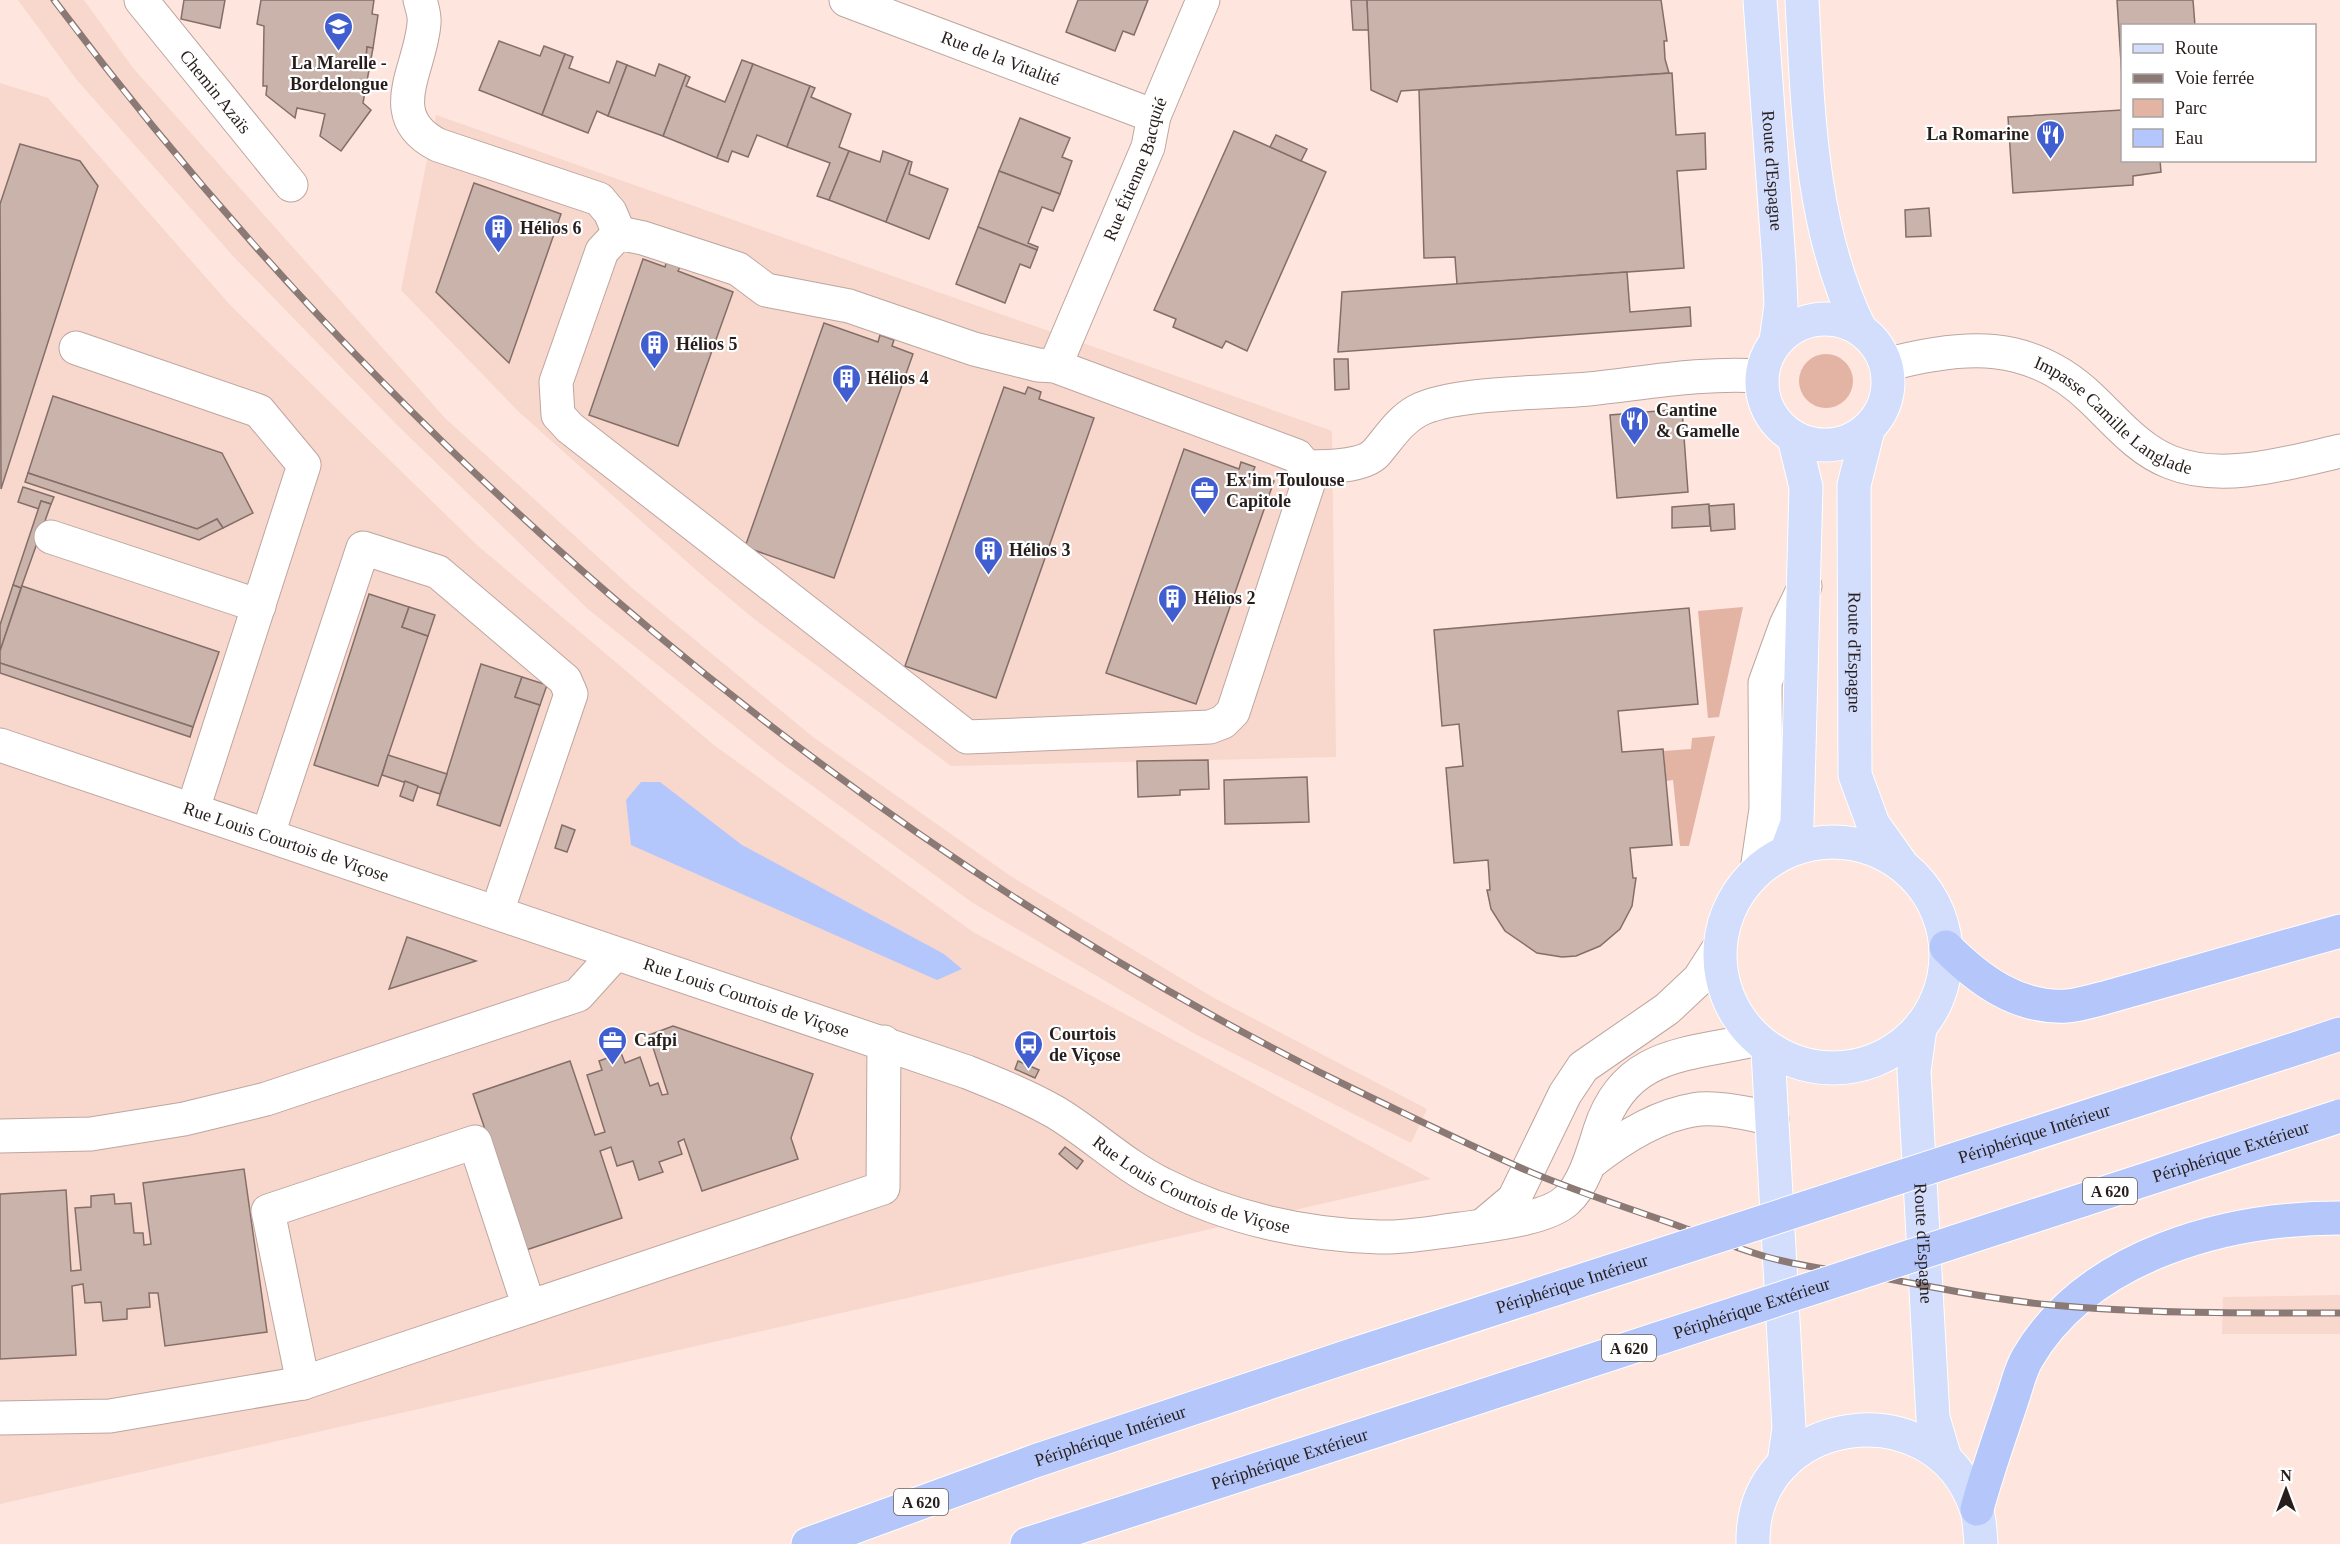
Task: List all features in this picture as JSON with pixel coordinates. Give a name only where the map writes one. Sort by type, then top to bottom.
[{"type":"highway","points":[[1946,947],[1971,971],[2019,1000],[2067,1006],[2104,999],[2340,931]]},
{"type":"highway","name":"Périphérique Intérieur","points":[[808,1544],[1035,1461],[1356,1354],[2325,1039]]},
{"type":"highway","name":"Périphérique Extérieur","points":[[1026,1544],[2340,1116]]},
{"type":"highway","points":[[1977,1509],[2027,1359],[2064,1311],[2102,1279],[2167,1249],[2235,1229],[2340,1218]]},
{"type":"main road","name":"Route d'Espagne","points":[[1760,0],[1781,305],[1776,341]]},
{"type":"main road","points":[[1802,0],[1811,152],[1832,258],[1842,292],[1860,329]]},
{"type":"main road","points":[[1816,319],[1839,320],[1860,329],[1871,339],[1886,365],[1888,388],[1882,411],[1868,430],[1851,440],[1832,446],[1812,445],[1794,438],[1779,427],[1768,412],[1762,394],[1761,376],[1766,357],[1776,341],[1794,326],[1816,319]]},
{"type":"main road","name":"Route d'Espagne","points":[[1868,430],[1854,485],[1855,775],[1873,825],[1901,863]]},
{"type":"main road","points":[[1787,850],[1797,823],[1805,586],[1806,487],[1794,438]]},
{"type":"main road","points":[[1762,1045],[1815,1066],[1844,1068],[1872,1061],[1898,1047],[1920,1028],[1936,1003],[1945,976],[1946,947],[1942,923],[1933,900],[1919,880],[1901,863],[1858,844],[1834,841],[1810,843],[1787,850],[1757,870],[1733,901],[1725,919],[1719,948],[1720,975],[1728,999],[1762,1045],[1772,1119],[1789,1428],[1784,1463]]},
{"type":"main road","name":"Route d'Espagne","points":[[1920,1028],[1914,1071],[1932,1406],[1933,1418],[1945,1458]]},
{"type":"main road","points":[[1753,1544],[1758,1506],[1768,1483],[1784,1463],[1808,1444],[1835,1432],[1863,1428],[1893,1431],[1912,1438],[1945,1458],[1964,1482],[1977,1509],[1981,1544]]},
{"type":"street","name":"Chemin Azaïs","points":[[141,0],[291,185]]},
{"type":"street","points":[[420,0],[424,22],[406,102],[415,128],[438,145],[599,199],[610,212],[619,233]]},
{"type":"street","name":"Rue de la Vitalité","points":[[846,0],[1154,116]]},
{"type":"street","name":"Rue Étienne Bacquié","points":[[1060,351],[1148,147],[1154,116],[1203,0]]},
{"type":"street","points":[[619,233],[644,238],[738,269],[766,290],[849,306],[974,349],[1038,365],[1060,351],[1297,456],[1306,467],[1309,481],[1233,712],[1223,722],[1210,728],[967,736],[698,528],[570,428],[558,415],[556,382],[602,251],[619,233]]},
{"type":"street","points":[[76,348],[259,411],[304,465],[193,809]]},
{"type":"street","name":"Impasse Camille Langlade","points":[[1886,365],[1924,354],[1956,349],[2003,352],[2034,361],[2079,386],[2143,448],[2171,463],[2200,469],[2257,470],[2340,451]]},
{"type":"street","points":[[1306,467],[1343,466],[1374,455],[1393,430],[1418,411],[1458,400],[1701,376],[1733,374],[1761,376]]},
{"type":"street","points":[[51,537],[259,606]]},
{"type":"street","points":[[268,834],[363,548],[438,572],[565,680],[571,694],[497,912]]},
{"type":"street","points":[[1757,870],[1766,809],[1765,684],[1786,625],[1805,586]]},
{"type":"street","name":"Rue Louis Courtois de Viçose","points":[[0,745],[268,834],[615,954],[884,1042],[1014,1091],[1056,1113],[1126,1163],[1161,1184],[1208,1205],[1283,1227],[1380,1237],[1482,1226],[1529,1218],[1567,1201],[1590,1163],[1607,1110],[1628,1079],[1658,1062],[1685,1053],[1762,1045]]},
{"type":"street","points":[[1482,1226],[1514,1199],[1565,1094],[1583,1067],[1667,1010],[1699,979],[1719,948]]},
{"type":"street","points":[[0,1136],[91,1134],[184,1119],[266,1099],[578,995],[615,954]]},
{"type":"street","points":[[0,1418],[110,1416],[303,1383],[883,1188],[884,1042]]},
{"type":"street","name":"Rue Louis Courtois de Viçose","points":[[1590,1163],[1658,1120],[1695,1109],[1752,1114],[1772,1119]]},
{"type":"street","points":[[303,1383],[268,1211],[475,1142],[529,1307]]},
{"type":"shaded area","points":[[18,0],[84,0],[133,68],[445,418],[632,588],[813,737],[1012,877],[1214,998],[1427,1109],[1411,1143],[1195,1034],[973,903],[777,760],[589,610],[398,426],[234,257],[76,79]]},
{"type":"shaded area","points":[[0,83],[48,98],[231,306],[478,546],[715,746],[973,932],[1431,1179],[0,1504]]},
{"type":"shaded area","points":[[436,115],[1332,431],[1336,757],[951,766],[753,618],[704,577],[519,412],[401,290]]},
{"type":"shaded area","points":[[2340,1295],[2340,1334],[2222,1334],[2223,1297]]},
{"type":"green space","points":[[1821,354],[1831,354],[1845,362],[1851,371],[1853,381],[1851,391],[1845,400],[1831,408],[1821,408],[1804,396],[1799,386],[1799,376],[1811,359]]},
{"type":"green space","points":[[1743,607],[1719,717],[1708,718],[1698,611]]},
{"type":"green space","points":[[1715,736],[1689,846],[1680,846],[1673,780],[1666,781],[1664,751],[1691,749],[1692,738]]},
{"type":"water","points":[[641,782],[660,782],[742,845],[944,954],[962,969],[937,980],[631,845],[626,800]]},
{"type":"building","points":[[184,0],[225,0],[220,28],[181,19]]},
{"type":"building","points":[[261,0],[374,0],[372,14],[378,15],[373,48],[367,47],[366,59],[371,59],[363,103],[371,110],[341,151],[320,136],[325,114],[297,108],[295,118],[266,95],[267,86],[263,86],[264,26],[257,24]]},
{"type":"building","points":[[1078,0],[1148,0],[1134,35],[1123,31],[1115,51],[1066,32]]},
{"type":"building","points":[[1351,0],[1367,0],[1369,30],[1353,30]]},
{"type":"building","points":[[1367,0],[1661,0],[1667,41],[1664,41],[1665,59],[1669,73],[1401,91],[1397,102],[1371,90]]},
{"type":"building","points":[[2117,0],[2193,0],[2195,24],[2121,24],[2121,62]]},
{"type":"building","points":[[499,41],[540,56],[544,46],[565,54],[542,115],[479,90]]},
{"type":"building","points":[[367,47],[373,48],[371,59],[366,59]]},
{"type":"building","points":[[565,54],[573,57],[569,68],[609,83],[617,61],[627,65],[608,116],[597,111],[588,133],[542,115]]},
{"type":"building","points":[[742,60],[753,64],[717,158],[663,136],[686,75],[690,77],[686,86],[725,102]]},
{"type":"building","points":[[659,64],[686,75],[663,136],[608,116],[627,65],[655,76]]},
{"type":"building","points":[[753,64],[810,86],[787,147],[757,135],[748,157],[732,151],[728,162],[717,158]]},
{"type":"building","points":[[1672,73],[1676,135],[1705,133],[1706,169],[1677,171],[1684,268],[1457,284],[1455,257],[1424,258],[1419,90]]},
{"type":"building","points":[[810,86],[815,88],[811,97],[851,114],[839,147],[849,151],[829,200],[817,196],[830,163],[787,147]]},
{"type":"building","points":[[2121,110],[2121,162],[2160,162],[2161,172],[2133,176],[2133,185],[2013,193],[2008,117]]},
{"type":"building","points":[[1020,118],[1070,138],[1062,157],[1072,161],[1060,194],[999,171]]},
{"type":"building","points":[[1234,131],[1326,172],[1247,351],[1226,341],[1222,348],[1173,327],[1176,319],[1154,310]]},
{"type":"building","points":[[1276,135],[1307,149],[1301,161],[1270,147]]},
{"type":"building","points":[[20,144],[80,161],[98,186],[1,489],[0,204]]},
{"type":"building","points":[[849,151],[880,162],[883,151],[909,161],[886,222],[829,200]]},
{"type":"building","points":[[909,161],[912,162],[909,174],[948,189],[929,239],[886,222]]},
{"type":"building","points":[[999,171],[1060,194],[1053,211],[1042,207],[1028,243],[1038,247],[1037,250],[978,227]]},
{"type":"building","name":"Hélios 6","points":[[474,183],[561,214],[509,363],[436,292]]},
{"type":"building","points":[[1929,208],[1931,236],[1906,237],[1905,210]]},
{"type":"building","points":[[978,227],[1037,250],[1030,268],[1020,264],[1005,303],[956,284]]},
{"type":"building","name":"Hélios 5","points":[[643,259],[665,267],[667,260],[681,265],[678,271],[733,292],[678,446],[589,415]]},
{"type":"building","points":[[1627,272],[1630,312],[1690,307],[1691,326],[1338,352],[1342,292]]},
{"type":"building","name":"Hélios 4","points":[[824,323],[878,342],[880,335],[894,340],[892,346],[913,354],[834,578],[745,547]]},
{"type":"building","points":[[1334,359],[1348,359],[1349,389],[1335,390]]},
{"type":"building","name":"Hélios 3","points":[[1004,387],[1025,394],[1028,387],[1041,392],[1039,399],[1094,418],[996,698],[905,666]]},
{"type":"building","points":[[53,396],[222,453],[253,513],[223,528],[217,519],[197,529],[28,473]]},
{"type":"building","points":[[1682,409],[1688,492],[1617,498],[1610,415]]},
{"type":"building","name":"Hélios 2","points":[[1184,449],[1239,469],[1241,462],[1255,467],[1252,474],[1274,481],[1196,704],[1106,673]]},
{"type":"building","points":[[28,473],[197,529],[217,519],[223,528],[199,540],[25,482]]},
{"type":"building","points":[[23,487],[54,497],[51,504],[41,501],[39,509],[18,502]]},
{"type":"building","points":[[41,501],[51,504],[21,588],[13,585]]},
{"type":"building","points":[[1709,504],[1710,526],[1672,528],[1672,507]]},
{"type":"building","points":[[1734,504],[1735,529],[1711,531],[1709,506]]},
{"type":"building","points":[[13,585],[21,588],[0,651],[0,625]]},
{"type":"building","points":[[22,586],[219,652],[193,727],[0,663],[0,651]]},
{"type":"building","points":[[369,594],[409,607],[402,627],[428,636],[378,786],[314,765]]},
{"type":"building","points":[[409,607],[435,615],[428,636],[402,627]]},
{"type":"building","points":[[1689,608],[1698,704],[1618,711],[1622,752],[1663,749],[1672,845],[1630,848],[1633,878],[1636,878],[1632,906],[1620,929],[1600,946],[1576,956],[1562,957],[1537,953],[1505,931],[1491,909],[1487,890],[1490,890],[1488,860],[1454,863],[1446,768],[1463,766],[1459,724],[1442,726],[1434,630]]},
{"type":"building","points":[[0,663],[193,727],[190,737],[0,673]]},
{"type":"building","points":[[481,664],[522,677],[515,697],[540,705],[500,826],[437,805]]},
{"type":"building","points":[[522,677],[547,685],[540,705],[515,697]]},
{"type":"building","points":[[388,755],[447,774],[440,794],[382,775]]},
{"type":"building","points":[[1208,760],[1209,789],[1180,790],[1180,795],[1138,797],[1137,761]]},
{"type":"building","points":[[1307,777],[1309,822],[1225,824],[1224,780]]},
{"type":"building","points":[[405,781],[418,786],[413,801],[400,796]]},
{"type":"building","points":[[562,825],[575,830],[567,852],[555,848]]},
{"type":"building","points":[[407,937],[445,950],[476,961],[389,989]]},
{"type":"building","points":[[673,1026],[813,1074],[791,1138],[798,1159],[702,1191],[684,1139],[678,1142],[682,1154],[659,1162],[663,1172],[639,1180],[633,1161],[617,1166],[611,1147],[600,1151],[622,1218],[526,1250],[473,1094],[570,1061],[595,1135],[605,1132],[587,1075],[602,1070],[599,1061],[621,1053],[625,1063],[640,1057],[650,1086],[658,1083],[662,1095],[668,1094],[649,1035]]},
{"type":"building","points":[[1018,1061],[1039,1070],[1035,1078],[1015,1069]]},
{"type":"building","points":[[1065,1147],[1083,1161],[1077,1169],[1059,1154]]},
{"type":"building","points":[[244,1169],[267,1332],[165,1346],[158,1293],[149,1293],[150,1307],[127,1309],[127,1319],[103,1321],[101,1302],[85,1303],[83,1284],[72,1286],[76,1355],[0,1359],[0,1194],[66,1190],[71,1271],[81,1270],[75,1208],[91,1207],[91,1196],[114,1194],[115,1204],[131,1203],[134,1233],[143,1233],[144,1245],[151,1244],[143,1183]]},
{"type":"railway","points":[[54,0],[188,168],[332,330],[486,483],[648,627],[819,762],[997,886],[1181,998],[1372,1098],[1521,1168],[1579,1191],[1767,1257],[1970,1294],[2052,1305],[2160,1311],[2340,1313]]},
{"type":"place","name":"La Marelle - Bordelongue","points":[[339,52]]},
{"type":"place","name":"La Romarine","points":[[2050,160]]},
{"type":"place","name":"Hélios 6","points":[[499,254]]},
{"type":"place","name":"Hélios 5","points":[[655,370]]},
{"type":"place","name":"Hélios 4","points":[[846,404]]},
{"type":"place","name":"Cantine & Gamelle","points":[[1635,446]]},
{"type":"place","name":"Ex'im Toulouse Capitole","points":[[1205,516]]},
{"type":"place","name":"Hélios 3","points":[[988,576]]},
{"type":"place","name":"Hélios 2","points":[[1173,624]]},
{"type":"place","name":"Cafpi","points":[[613,1066]]},
{"type":"place","name":"Courtois de Viçose","points":[[1028,1070]]}]
